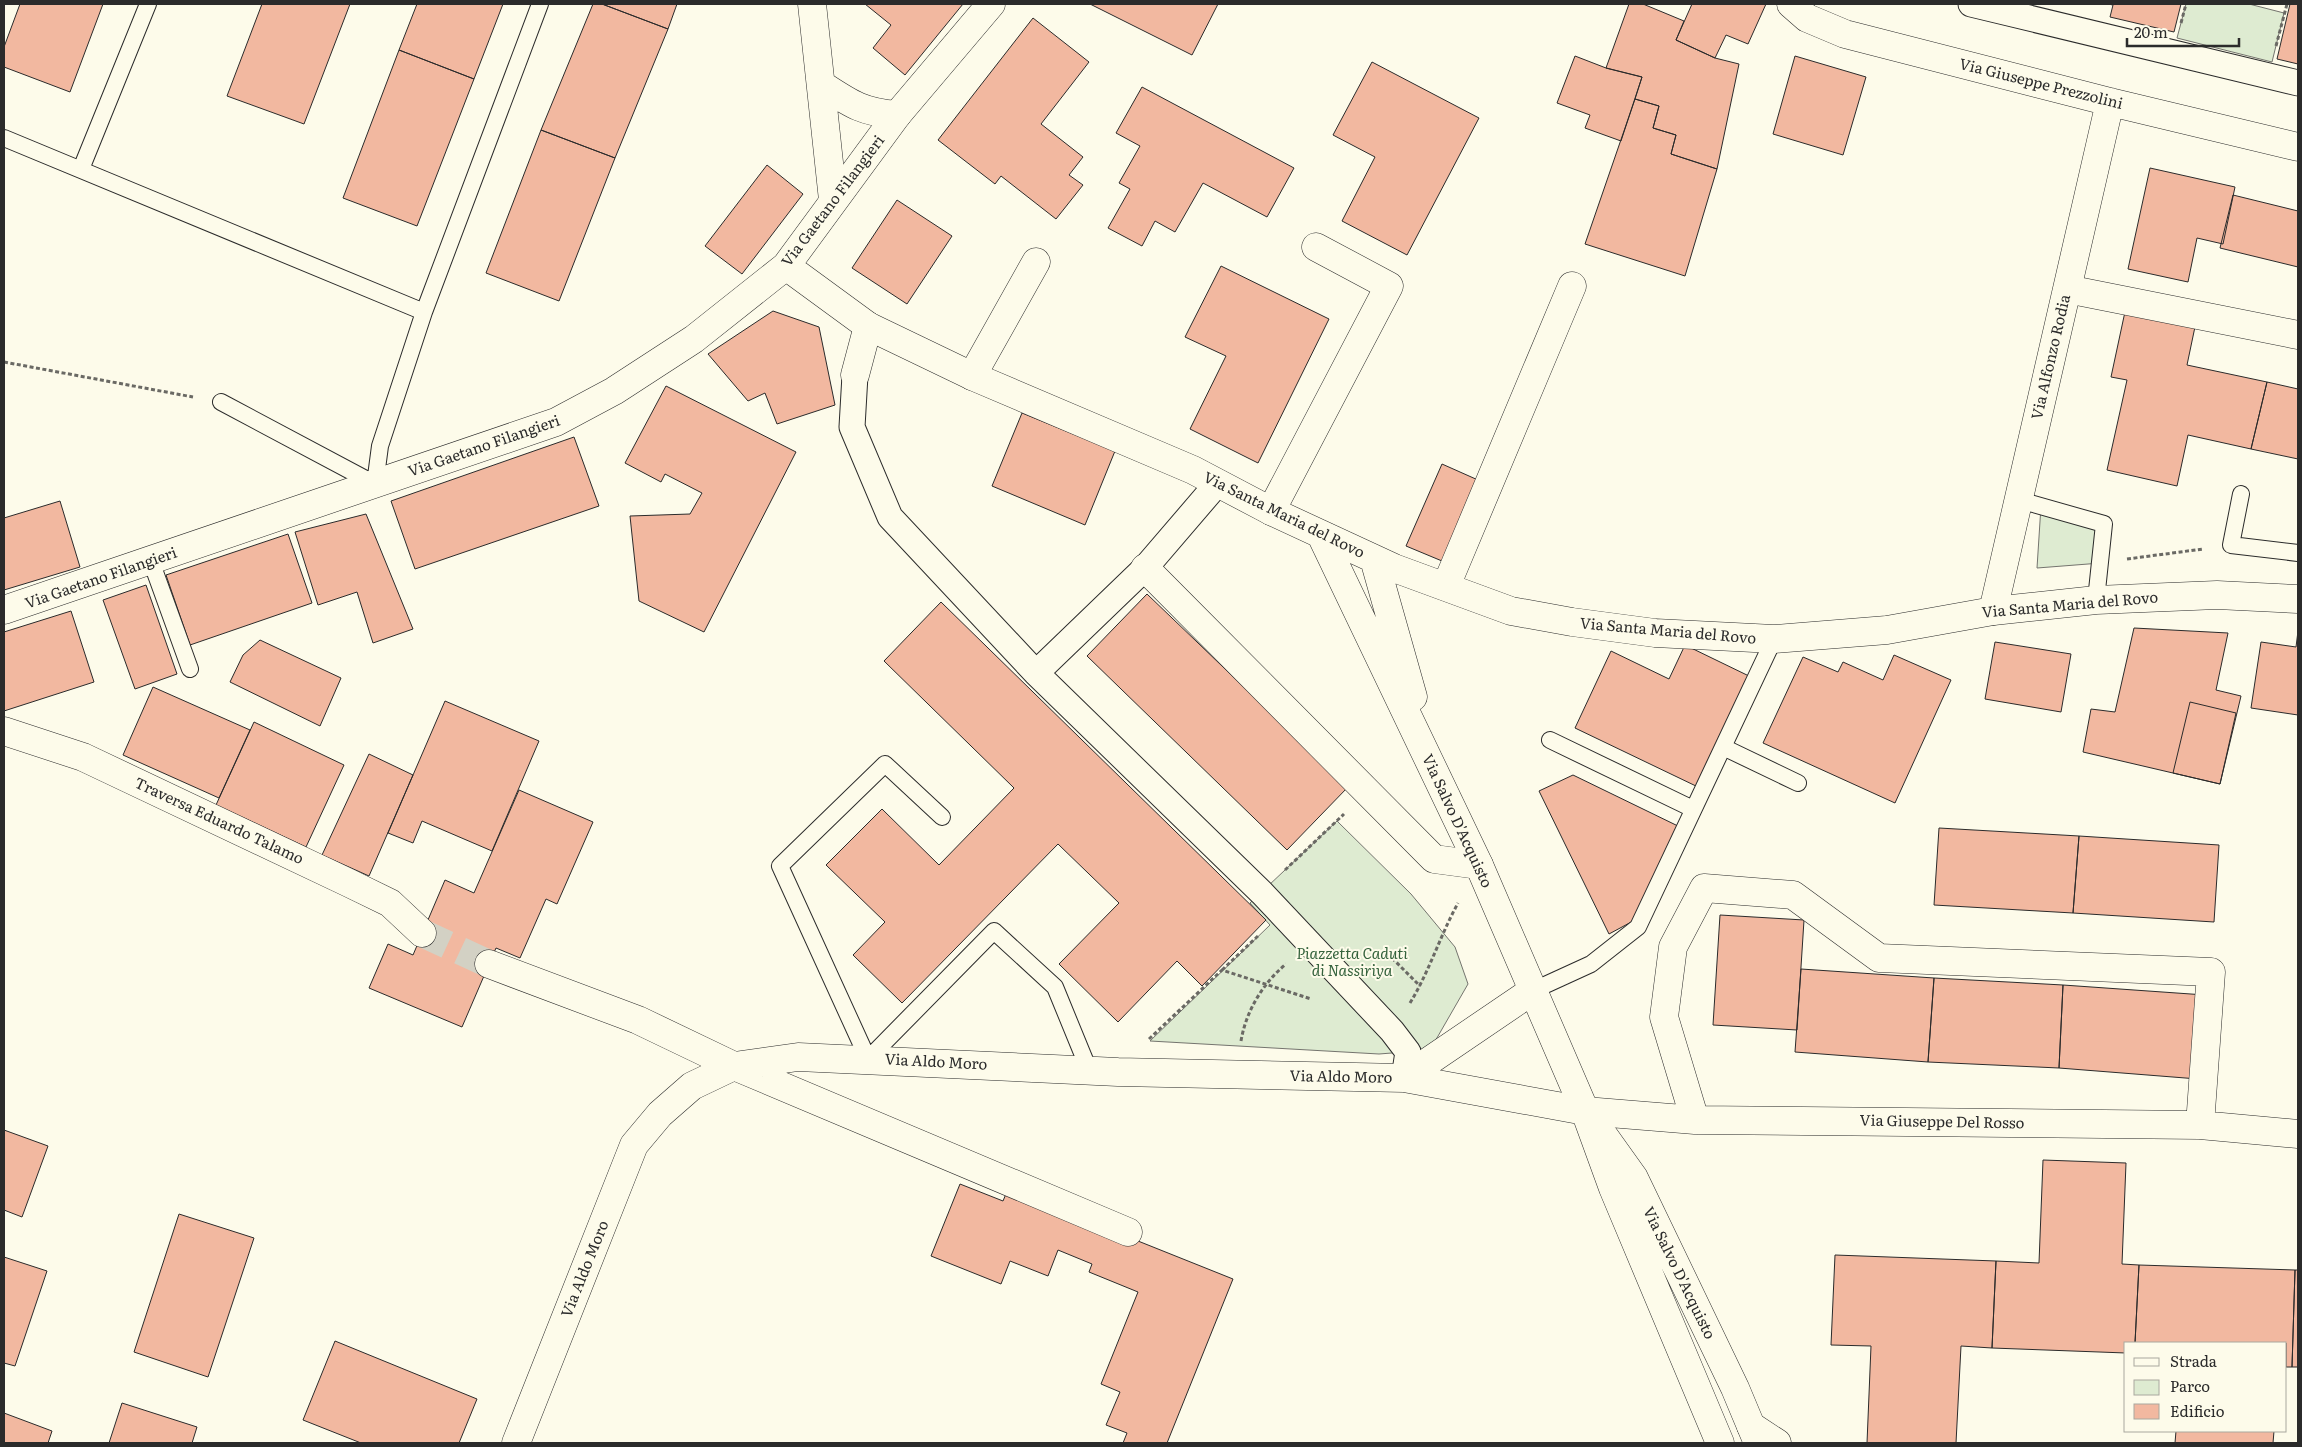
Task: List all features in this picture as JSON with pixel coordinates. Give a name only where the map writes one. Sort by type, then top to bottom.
[{"type":"street","points":[[812,4],[833,200]]},
{"type":"street","name":"Via Gaetano Filangieri","points":[[4,610],[564,418],[614,391],[694,339],[786,266],[897,115],[991,4]]},
{"type":"street","name":"Via Giuseppe Prezzolini","points":[[1791,4],[1807,18],[1845,34],[2110,102],[2298,147]]},
{"type":"street","points":[[1971,4],[2298,83]]},
{"type":"street","points":[[822,85],[853,105],[873,113],[897,115]]},
{"type":"street","name":"Via Alfonzo Rodia","points":[[1992,611],[2110,102]]},
{"type":"street","points":[[1271,511],[1389,286],[1316,247]]},
{"type":"street","points":[[972,376],[1036,262]]},
{"type":"street","name":"Via Santa Maria del Rovo","points":[[786,266],[868,326],[972,376],[1099,428],[1193,470],[1271,511],[1374,559],[1511,611],[1572,622],[1655,633],[1774,640],[1886,630],[1992,611],[2096,600],[2217,595],[2298,599]]},
{"type":"street","points":[[1446,586],[1572,286]]},
{"type":"street","points":[[2066,289],[2298,334]]},
{"type":"street","points":[[868,326],[855,375],[852,427],[890,517],[1036,673],[1262,893],[1392,1031],[1408,1052],[1404,1078]]},
{"type":"street","points":[[1036,673],[1145,568],[1217,484]]},
{"type":"street","name":"Via Salvo D'Acquisto","points":[[1321,535],[1479,865],[1585,1110],[1613,1188],[1720,1443]]},
{"type":"street","points":[[1374,559],[1432,766]]},
{"type":"street","points":[[1145,568],[1434,859],[1479,865]]},
{"type":"street","name":"Traversa Eduardo Talamo","points":[[4,731],[83,757],[349,883],[390,903],[422,933]]},
{"type":"street","points":[[1695,1120],[1664,1017],[1673,947],[1704,888],[1793,895],[1879,958],[2211,972],[2200,1126]]},
{"type":"street","points":[[489,964],[638,1020],[734,1066],[1128,1232]]},
{"type":"street","points":[[1404,1078],[1532,991]]},
{"type":"street","name":"Via Aldo Moro","points":[[516,1443],[634,1146],[660,1114],[692,1086],[734,1066],[798,1057],[1118,1072],[1404,1078],[1585,1110]]},
{"type":"street","name":"Via Salvo D'Acquisto","points":[[1585,1110],[1634,1178],[1735,1388],[1755,1435]]},
{"type":"street","name":"Via Giuseppe Del Rosso","points":[[1585,1110],[1695,1120],[2200,1126],[2298,1134]]},
{"type":"street","points":[[1755,1435],[1777,1443]]},
{"type":"lane","points":[[81,169],[148,4]]},
{"type":"lane","points":[[221,402],[375,484],[380,446],[424,312],[540,4]]},
{"type":"lane","points":[[4,138],[424,312]]},
{"type":"lane","points":[[2241,494],[2231,545],[2298,553]]},
{"type":"lane","points":[[2019,500],[2104,524],[2096,600]]},
{"type":"lane","points":[[151,560],[190,669]]},
{"type":"lane","points":[[1532,991],[1591,964],[1638,927],[1774,640]]},
{"type":"lane","points":[[1550,740],[1693,809]]},
{"type":"lane","points":[[1723,747],[1798,783]]},
{"type":"lane","points":[[942,816],[885,764],[780,866],[868,1059],[994,931],[1055,987],[1089,1070]]},
{"type":"path","points":[[2268,76],[2286,4]]},
{"type":"path","points":[[4,362],[221,402]]},
{"type":"path","points":[[2101,563],[2231,545]]},
{"type":"path","points":[[1262,893],[1368,791]]},
{"type":"path","points":[[1392,1031],[1420,986],[1442,931],[1479,865]]},
{"type":"path","points":[[1118,1072],[1147,1041],[1259,935]]},
{"type":"path","points":[[1238,1074],[1245,1021],[1266,984],[1285,964],[1316,950]]},
{"type":"path","points":[[1392,958],[1420,986]]},
{"type":"path","points":[[1222,970],[1311,999]]},
{"type":"green space","points":[[2186,4],[2249,4],[2284,13],[2272,62],[2177,38]]},
{"type":"green space","points":[[2041,506],[2104,524],[2101,563],[2037,568]]},
{"type":"green space","name":"Piazzetta Caduti di Nassiriya","points":[[1337,821],[1411,894],[1455,947],[1468,984],[1430,1050],[1379,1054],[1150,1041],[1270,925],[1250,903]]},
{"type":"building","points":[[20,4],[103,4],[70,92],[4,67],[4,47]]},
{"type":"building","points":[[262,4],[350,4],[304,124],[227,96]]},
{"type":"building","points":[[417,4],[503,4],[474,79],[399,50]]},
{"type":"building","points":[[593,4],[602,4],[668,29],[615,158],[541,130]]},
{"type":"building","points":[[602,4],[677,4],[668,29]]},
{"type":"building","points":[[865,4],[963,4],[905,75],[873,48],[891,25]]},
{"type":"building","points":[[1090,4],[1218,4],[1192,55]]},
{"type":"building","points":[[1629,4],[1643,4],[1684,21],[1676,40],[1715,58],[1739,64],[1717,169],[1671,154],[1676,135],[1653,128],[1659,106],[1635,99],[1642,77],[1606,68]]},
{"type":"building","points":[[1692,4],[1766,4],[1748,44],[1726,35],[1715,58],[1676,40]]},
{"type":"building","points":[[2108,4],[2181,4],[2174,32],[2110,17],[2113,5]]},
{"type":"building","points":[[2290,4],[2298,4],[2298,64],[2277,59]]},
{"type":"building","points":[[1033,18],[1089,62],[1041,124],[1083,157],[1069,175],[1083,185],[1056,219],[1001,176],[995,184],[938,140]]},
{"type":"building","points":[[399,50],[474,79],[417,226],[343,198]]},
{"type":"building","points":[[1575,56],[1606,68],[1642,77],[1621,141],[1585,128],[1590,115],[1557,103]]},
{"type":"building","points":[[1795,56],[1866,77],[1843,155],[1773,134]]},
{"type":"building","points":[[1372,62],[1479,118],[1407,255],[1342,221],[1375,157],[1333,135]]},
{"type":"building","points":[[1142,87],[1294,168],[1267,217],[1203,183],[1175,232],[1155,221],[1142,246],[1108,228],[1130,189],[1119,183],[1140,146],[1116,133]]},
{"type":"building","points":[[1635,99],[1659,106],[1653,128],[1676,135],[1671,154],[1717,169],[1685,276],[1585,244]]},
{"type":"building","points":[[541,130],[615,158],[559,301],[486,273]]},
{"type":"building","points":[[767,165],[803,194],[742,274],[705,246]]},
{"type":"building","points":[[2150,168],[2235,187],[2223,244],[2197,238],[2188,282],[2128,269]]},
{"type":"building","points":[[2233,195],[2298,211],[2298,267],[2220,248]]},
{"type":"building","points":[[897,200],[952,236],[907,304],[852,268]]},
{"type":"building","points":[[1221,266],[1329,319],[1258,463],[1190,429],[1226,356],[1185,337]]},
{"type":"building","points":[[2126,307],[2196,322],[2187,365],[2267,382],[2251,449],[2188,435],[2177,486],[2107,470],[2127,380],[2111,377]]},
{"type":"building","points":[[773,311],[819,327],[835,405],[777,424],[765,393],[748,401],[708,354]]},
{"type":"building","points":[[2267,382],[2298,389],[2298,459],[2251,449]]},
{"type":"building","points":[[666,386],[796,452],[704,632],[639,601],[630,516],[690,514],[702,493],[665,474],[661,482],[625,463]]},
{"type":"building","points":[[1022,413],[1115,451],[1085,525],[992,486]]},
{"type":"building","points":[[574,437],[599,506],[415,569],[391,501]]},
{"type":"building","points":[[1442,464],[1478,480],[1442,561],[1406,546]]},
{"type":"building","points":[[60,501],[80,567],[4,590],[4,518]]},
{"type":"building","points":[[366,514],[413,629],[373,643],[357,592],[318,605],[295,532]]},
{"type":"building","points":[[288,534],[312,603],[190,645],[166,575]]},
{"type":"building","points":[[146,585],[177,674],[135,689],[103,600]]},
{"type":"building","points":[[1147,594],[1348,787],[1287,850],[1087,656]]},
{"type":"building","points":[[941,602],[1266,920],[1202,986],[1177,961],[1118,1022],[1059,964],[1119,903],[1058,844],[902,1003],[853,955],[885,922],[826,865],[882,809],[939,865],[1014,788],[884,661]]},
{"type":"building","points":[[71,611],[94,682],[4,711],[4,632]]},
{"type":"building","points":[[2134,628],[2228,633],[2216,690],[2241,696],[2220,784],[2083,752],[2091,709],[2115,712]]},
{"type":"building","points":[[2298,631],[2298,715],[2251,708],[2261,642],[2296,647]]},
{"type":"building","points":[[260,640],[341,678],[320,726],[230,682],[243,655]]},
{"type":"building","points":[[1995,642],[2071,654],[2061,712],[1985,699]]},
{"type":"building","points":[[1685,645],[1751,677],[1698,787],[1575,728],[1611,651],[1669,679]]},
{"type":"building","points":[[1894,655],[1951,680],[1895,803],[1763,743],[1803,657],[1838,672],[1843,662],[1883,680]]},
{"type":"building","points":[[153,687],[250,730],[219,798],[123,755]]},
{"type":"building","points":[[445,701],[539,741],[492,851],[422,821],[413,843],[388,833]]},
{"type":"building","points":[[2190,702],[2236,713],[2220,784],[2173,773]]},
{"type":"building","points":[[254,722],[344,765],[306,847],[216,805]]},
{"type":"building","points":[[369,754],[413,775],[369,876],[322,855]]},
{"type":"building","points":[[1573,775],[1680,827],[1635,920],[1609,934],[1539,791]]},
{"type":"building","points":[[519,790],[593,822],[557,904],[546,899],[520,958],[496,948],[462,1027],[369,988],[388,944],[413,955],[445,880],[474,893]]},
{"type":"building","points":[[1939,828],[2079,836],[2073,913],[1934,905]]},
{"type":"building","points":[[2079,836],[2219,845],[2214,922],[2073,913]]},
{"type":"building","points":[[1720,915],[1804,920],[1797,1030],[1713,1025]]},
{"type":"building","points":[[1801,969],[1934,978],[1928,1062],[1795,1052]]},
{"type":"building","points":[[1934,978],[2063,985],[2059,1068],[1928,1062]]},
{"type":"building","points":[[2063,985],[2205,995],[2198,1079],[2059,1068]]},
{"type":"building","points":[[4,1130],[48,1146],[22,1217],[4,1210]]},
{"type":"building","points":[[2043,1160],[2126,1163],[2122,1264],[2139,1265],[2135,1342],[2124,1342],[2124,1353],[1992,1348],[1996,1261],[2039,1263]]},
{"type":"building","points":[[960,1184],[1003,1201],[1008,1189],[1233,1279],[1167,1443],[1123,1443],[1127,1433],[1106,1425],[1120,1392],[1101,1384],[1138,1292],[1089,1272],[1092,1264],[1058,1250],[1048,1276],[1010,1261],[1001,1284],[931,1256]]},
{"type":"building","points":[[179,1214],[254,1238],[208,1377],[134,1352]]},
{"type":"building","points":[[1835,1255],[1996,1261],[1992,1348],[1961,1346],[1956,1443],[1867,1443],[1871,1346],[1831,1345]]},
{"type":"building","points":[[4,1257],[47,1271],[15,1366],[4,1363]]},
{"type":"building","points":[[2139,1265],[2295,1270],[2292,1367],[2287,1367],[2287,1342],[2135,1342]]},
{"type":"building","points":[[2295,1270],[2298,1270],[2298,1367],[2292,1367]]},
{"type":"building","points":[[335,1341],[477,1399],[459,1443],[361,1443],[303,1420]]},
{"type":"building","points":[[122,1403],[197,1427],[192,1443],[109,1443]]},
{"type":"building","points":[[4,1413],[52,1431],[48,1443],[4,1443]]},
{"type":"building","points":[[2176,1432],[2274,1432],[2273,1443],[2175,1443]]},
{"type":"tunnel","points":[[422,933],[489,964]]}]
